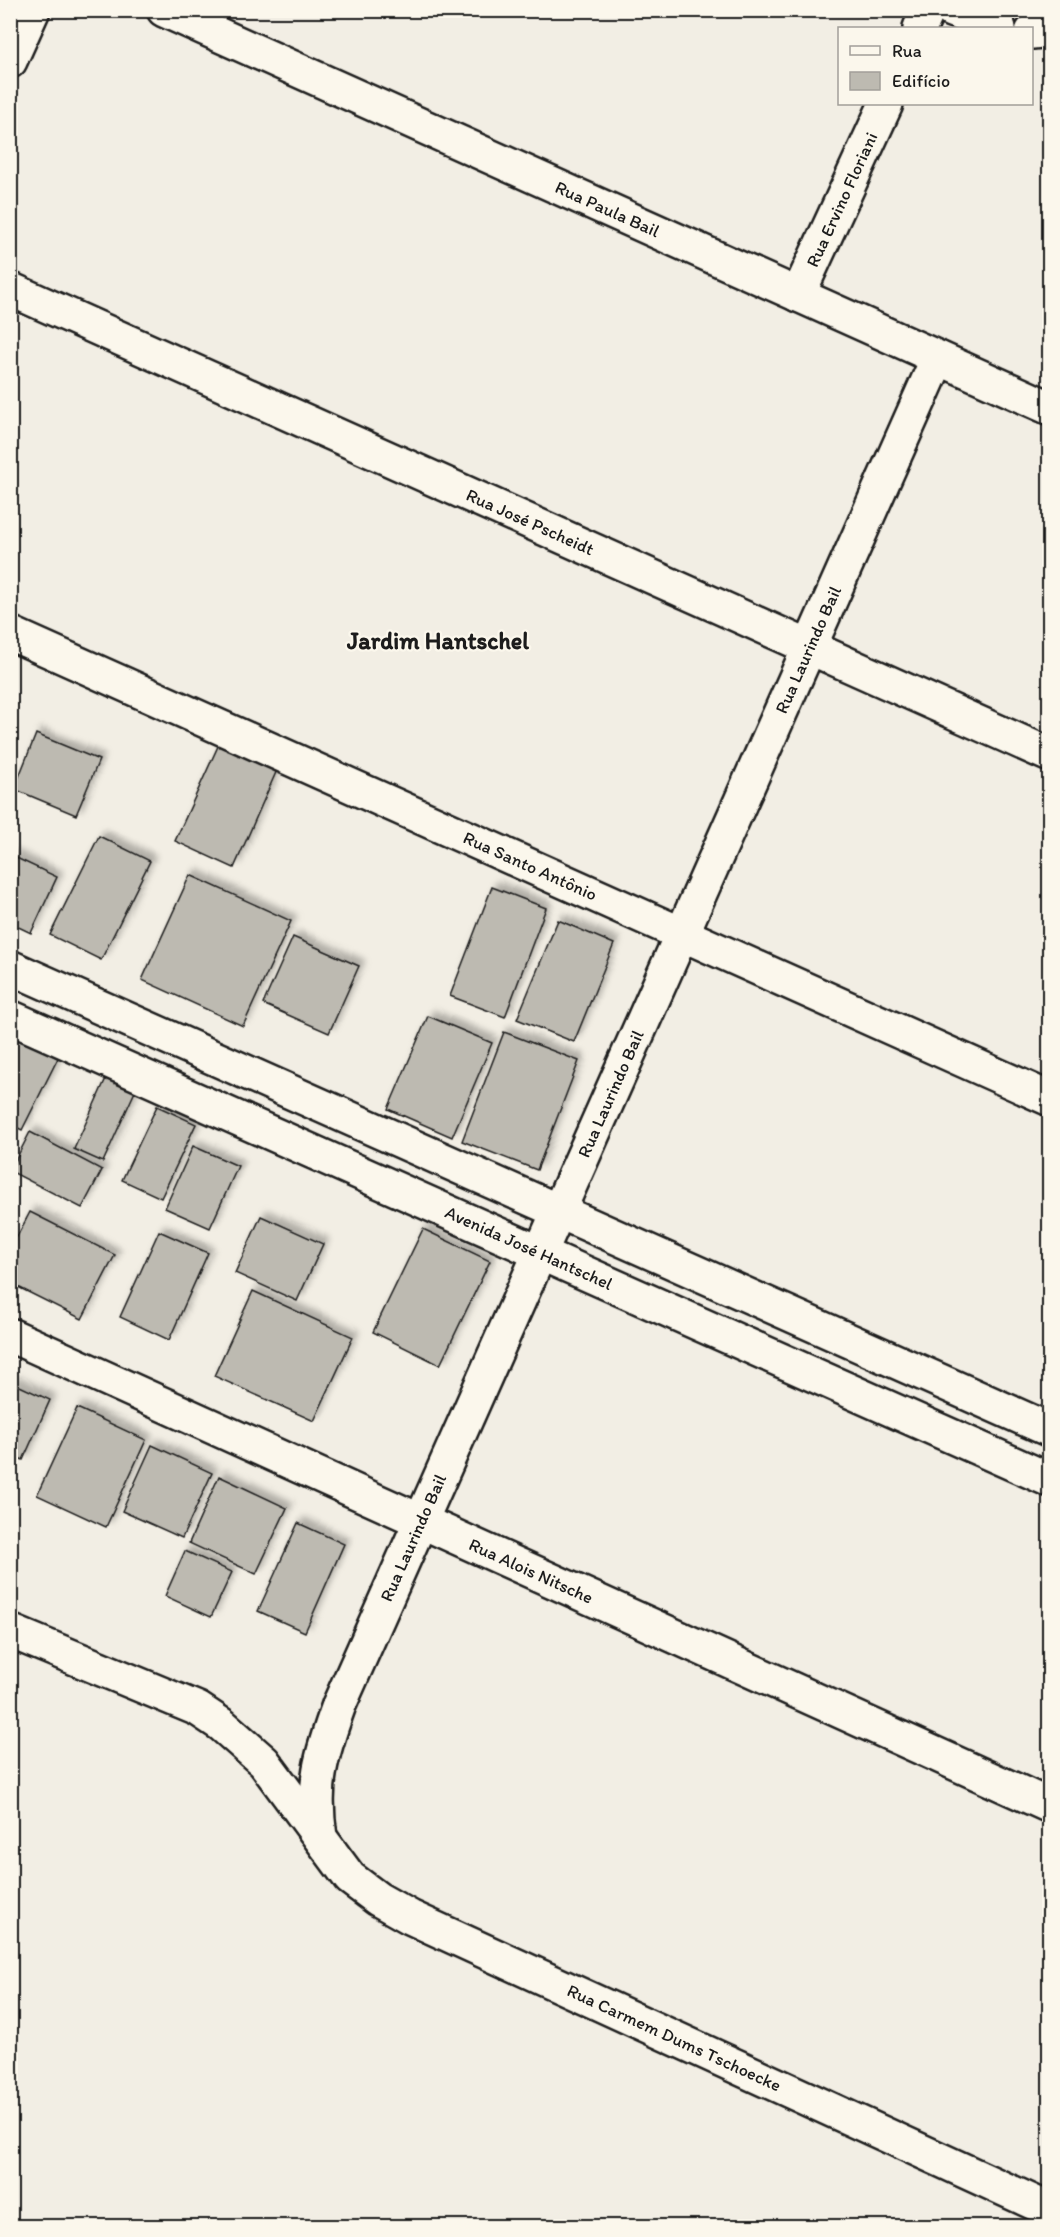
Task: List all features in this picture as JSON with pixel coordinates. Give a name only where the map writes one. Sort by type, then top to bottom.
[{"type":"street","points":[[10,61],[33,10]]},
{"type":"street","name":"Rua Paula Bail","points":[[164,10],[1050,408]]},
{"type":"street","points":[[920,27],[928,10]]},
{"type":"street","points":[[951,10],[996,27]]},
{"type":"street","points":[[1033,32],[1050,30]]},
{"type":"street","name":"Rua Ervino Floriani","points":[[798,295],[886,105]]},
{"type":"street","name":"Rua José Pscheidt","points":[[10,289],[1050,755]]},
{"type":"street","name":"Rua Laurindo Bail","points":[[320,1837],[316,1806],[317,1777],[326,1741],[339,1705],[542,1254],[938,358]]},
{"type":"street","name":"Rua Santo Antônio","points":[[10,633],[1050,1099]]},
{"type":"street","points":[[10,967],[1050,1430]]},
{"type":"street","name":"Avenida José Hantschel","points":[[10,1017],[1050,1480]]},
{"type":"street","name":"Rua Alois Nitsche","points":[[10,1335],[1050,1806]]},
{"type":"street","name":"Rua Carmem Dums Tschoecke","points":[[10,1631],[198,1708],[222,1725],[264,1762],[350,1878],[378,1899],[410,1917],[1050,2210]]},
{"type":"building","points":[[36,734],[99,760],[76,815],[14,789]]},
{"type":"building","points":[[219,744],[277,770],[234,868],[175,841]]},
{"type":"building","points":[[99,836],[150,861],[101,960],[50,935]]},
{"type":"building","points":[[10,855],[57,877],[31,933],[10,923]]},
{"type":"building","points":[[190,875],[291,921],[243,1026],[142,980]]},
{"type":"building","points":[[492,887],[546,908],[505,1017],[450,996]]},
{"type":"building","points":[[558,920],[614,944],[574,1042],[517,1019]]},
{"type":"building","points":[[293,937],[359,966],[329,1033],[263,1004]]},
{"type":"building","points":[[428,1016],[492,1043],[452,1137],[388,1109]]},
{"type":"building","points":[[504,1032],[579,1061],[537,1170],[462,1141]]},
{"type":"building","points":[[10,1034],[58,1058],[22,1130],[10,1124]]},
{"type":"building","points":[[108,1074],[137,1087],[103,1162],[74,1149]]},
{"type":"building","points":[[157,1106],[196,1124],[161,1198],[122,1180]]},
{"type":"building","points":[[30,1132],[102,1170],[82,1208],[10,1171]]},
{"type":"building","points":[[193,1146],[238,1166],[210,1228],[165,1208]]},
{"type":"building","points":[[30,1212],[115,1255],[82,1319],[10,1283],[10,1250]]},
{"type":"building","points":[[261,1216],[323,1244],[297,1301],[235,1273]]},
{"type":"building","points":[[423,1229],[490,1261],[440,1365],[373,1332]]},
{"type":"building","points":[[159,1231],[208,1253],[169,1340],[120,1317]]},
{"type":"building","points":[[253,1291],[353,1337],[314,1421],[214,1376]]},
{"type":"building","points":[[11,1382],[50,1400],[23,1460],[10,1454]]},
{"type":"building","points":[[77,1408],[146,1440],[106,1527],[37,1495]]},
{"type":"building","points":[[152,1445],[212,1473],[182,1538],[122,1511]]},
{"type":"building","points":[[219,1476],[287,1508],[256,1574],[189,1543]]},
{"type":"building","points":[[298,1523],[344,1544],[305,1632],[258,1611]]},
{"type":"building","points":[[185,1551],[232,1572],[211,1617],[165,1596]]},
{"type":"district","name":"Jardim Hantschel","points":[[438,641]]}]
